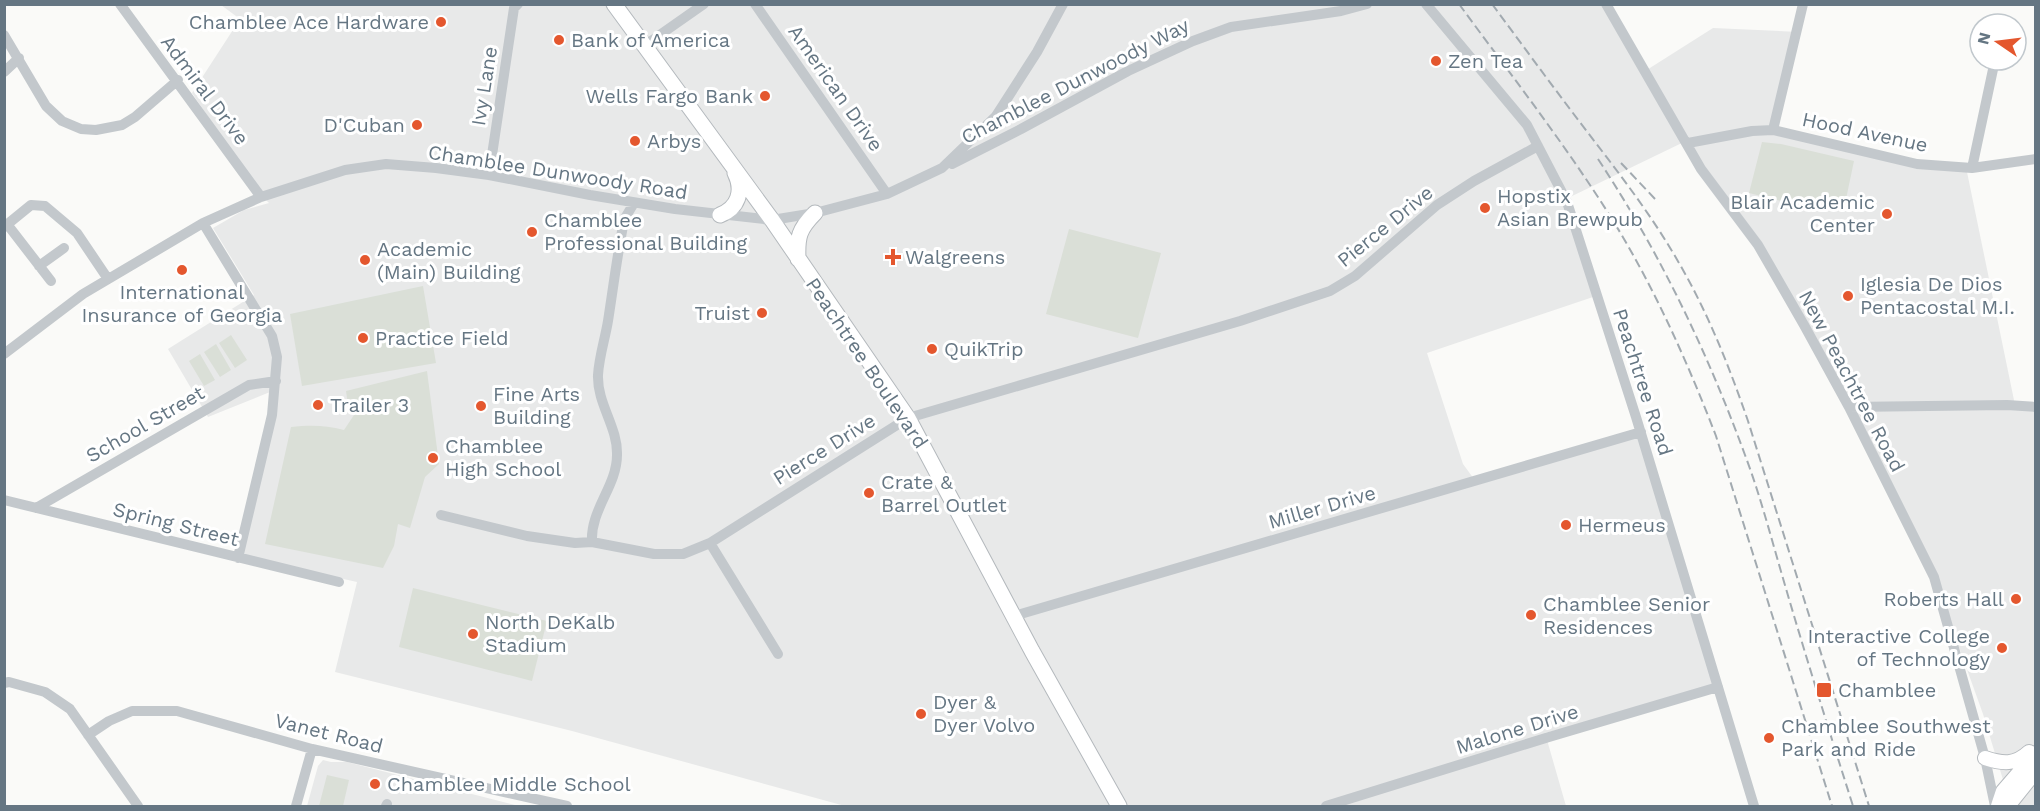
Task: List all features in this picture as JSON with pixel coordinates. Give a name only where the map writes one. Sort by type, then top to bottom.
[{"type":"highway","name":"Peachtree Boulevard","points":[[614,4],[772,220],[908,418],[1119,807]]},
{"type":"highway","points":[[720,215],[731,211],[736,204],[739,180],[733,167]]},
{"type":"highway","points":[[798,259],[799,234],[804,224],[815,213]]},
{"type":"main road","points":[[1985,758],[2012,763],[2019,761],[2036,747]]},
{"type":"main road","points":[[1996,807],[2002,791],[2036,753]]},
{"type":"main road","points":[[2008,807],[2036,771]]},
{"type":"street","name":"Admiral Drive","points":[[120,4],[178,80],[261,197]]},
{"type":"street","name":"Ivy Lane","points":[[489,175],[514,8],[519,4]]},
{"type":"street","points":[[644,46],[704,4]]},
{"type":"street","name":"American Drive","points":[[755,4],[886,194]]},
{"type":"street","name":"Chamblee Dunwoody Road","points":[[4,354],[83,294],[203,224],[261,197],[345,170],[386,164],[436,168],[489,175],[621,201],[772,220],[815,213],[886,194],[942,168],[996,116],[1037,52],[1063,4]]},
{"type":"street","name":"Chamblee Dunwoody Way","points":[[942,168],[1128,71],[1193,41],[1231,27],[1341,12],[1367,4]]},
{"type":"street","name":"Peachtree Road","points":[[1426,4],[1527,125],[1567,202],[1641,432],[1754,807]]},
{"type":"street","name":"New Peachtree Road","points":[[1606,4],[1701,169],[1758,245],[1850,407],[1934,576],[1985,758],[1996,807]]},
{"type":"street","points":[[1773,130],[1803,4]]},
{"type":"street","points":[[4,34],[46,106],[62,121],[81,129],[96,130],[122,125],[135,117],[178,80]]},
{"type":"street","points":[[4,72],[20,58]]},
{"type":"street","points":[[1972,168],[1992,72]]},
{"type":"street","name":"Hood Avenue","points":[[1688,143],[1752,131],[1773,130],[1917,164],[1972,168],[2036,159]]},
{"type":"street","points":[[1701,169],[1700,150],[1704,140]]},
{"type":"street","name":"Pierce Drive","points":[[441,515],[535,537],[575,543],[592,542],[638,552],[683,554],[710,543],[908,418],[1240,321],[1330,291],[1355,276],[1437,205],[1474,181],[1538,146]]},
{"type":"street","points":[[621,201],[625,218]]},
{"type":"street","points":[[592,542],[591,533],[596,513],[615,470],[618,457],[616,441],[603,407],[598,375],[625,218],[634,203]]},
{"type":"street","points":[[51,281],[6,226],[31,205],[45,206],[77,233],[108,279]]},
{"type":"street","points":[[203,224],[272,336],[277,357],[272,415],[238,558]]},
{"type":"street","points":[[39,266],[64,248]]},
{"type":"street","name":"School Street","points":[[36,508],[249,385],[276,381]]},
{"type":"street","points":[[1850,407],[2007,405],[2036,407]]},
{"type":"street","name":"Miller Drive","points":[[1014,616],[1641,432]]},
{"type":"street","name":"Spring Street","points":[[4,500],[339,582]]},
{"type":"street","points":[[710,543],[778,654]]},
{"type":"street","points":[[4,683],[9,682],[45,692],[70,709],[138,807]]},
{"type":"street","name":"Malone Drive","points":[[1326,807],[1528,745],[1549,736],[1718,687]]},
{"type":"street","name":"Vanet Road","points":[[88,735],[109,721],[132,711],[177,711],[312,749],[567,807]]},
{"type":"street","points":[[296,807],[312,749]]},
{"type":"shaded area","points":[[1612,4],[1642,73],[1713,28],[1799,32],[1773,129],[1967,172],[2015,405],[2035,408],[2035,806],[2011,806],[1983,714],[1932,572],[1774,270],[1686,141],[1568,198],[1599,295],[1427,353],[1463,464],[1474,479],[1641,432],[1718,687],[1545,733],[1566,806],[845,806],[572,731],[335,672],[357,582],[233,554],[246,519],[269,417],[270,392],[208,417],[168,349],[254,295],[213,228],[244,210],[269,203],[259,193],[192,93],[240,19],[221,5]]},
{"type":"shaded area","points":[[1762,142],[1781,144],[1854,161],[1846,199],[1817,210],[1749,193]]},
{"type":"shaded area","points":[[1069,229],[1161,253],[1138,338],[1046,314]]},
{"type":"shaded area","name":"Practice Field","points":[[423,286],[436,363],[302,386],[290,314]]},
{"type":"shaded area","points":[[231,335],[247,360],[235,368],[219,343]]},
{"type":"shaded area","points":[[216,344],[231,370],[220,377],[204,352]]},
{"type":"shaded area","points":[[200,354],[215,380],[204,386],[189,361]]},
{"type":"shaded area","points":[[427,371],[439,464],[425,477],[410,528],[398,524],[394,546],[383,568],[265,544],[291,427],[318,426],[344,430],[354,415],[348,405],[346,391]]},
{"type":"shaded area","name":"North DeKalb Stadium","points":[[413,588],[547,621],[532,681],[399,647]]},
{"type":"shaded area","name":"Chamblee Middle School","points":[[323,760],[347,762],[519,806],[307,806],[318,766]]},
{"type":"shaded area","points":[[327,775],[349,780],[343,806],[319,806]]},
{"type":"railway","points":[[1459,4],[1594,191],[1642,271],[1669,325],[1716,436],[1832,806]]},
{"type":"railway","points":[[1492,4],[1644,208],[1668,244],[1709,320],[1748,421],[1869,806]]},
{"type":"railway","points":[[1598,159],[1642,230],[1680,302],[1730,416],[1759,497],[1853,806]]},
{"type":"railway","points":[[1621,163],[1656,200]]},
{"type":"place","name":"Chamblee Ace Hardware","points":[[441,22]]},
{"type":"place","name":"Bank of America","points":[[559,40]]},
{"type":"place","name":"Zen Tea","points":[[1436,61]]},
{"type":"place","name":"Wells Fargo Bank","points":[[765,96]]},
{"type":"place","name":"D'Cuban","points":[[417,125]]},
{"type":"place","name":"Arbys","points":[[635,141]]},
{"type":"place","name":"Hopstix Asian Brewpub","points":[[1485,208]]},
{"type":"place","name":"Blair Academic Center","points":[[1887,214]]},
{"type":"place","name":"Chamblee Professional Building","points":[[532,232]]},
{"type":"place","name":"Walgreens","points":[[893,257]]},
{"type":"place","name":"Academic (Main) Building","points":[[365,260]]},
{"type":"place","name":"International Insurance of Georgia","points":[[182,270]]},
{"type":"place","name":"Iglesia De Dios Pentacostal M.I.","points":[[1848,296]]},
{"type":"place","name":"Truist","points":[[762,313]]},
{"type":"place","name":"Practice Field","points":[[363,338]]},
{"type":"place","name":"QuikTrip","points":[[932,349]]},
{"type":"place","name":"Trailer 3","points":[[318,405]]},
{"type":"place","name":"Fine Arts Building","points":[[481,406]]},
{"type":"place","name":"Chamblee High School","points":[[433,458]]},
{"type":"place","name":"Crate & Barrel Outlet","points":[[869,493]]},
{"type":"place","name":"Hermeus","points":[[1566,525]]},
{"type":"place","name":"Roberts Hall","points":[[2016,599]]},
{"type":"place","name":"Chamblee Senior Residences","points":[[1531,615]]},
{"type":"place","name":"North DeKalb Stadium","points":[[473,634]]},
{"type":"place","name":"Interactive College of Technology","points":[[2002,648]]},
{"type":"place","name":"Chamblee","points":[[1824,690]]},
{"type":"place","name":"Dyer & Dyer Volvo","points":[[921,714]]},
{"type":"place","name":"Chamblee Southwest Park and Ride","points":[[1769,738]]},
{"type":"place","name":"Chamblee Middle School","points":[[375,784]]}]
